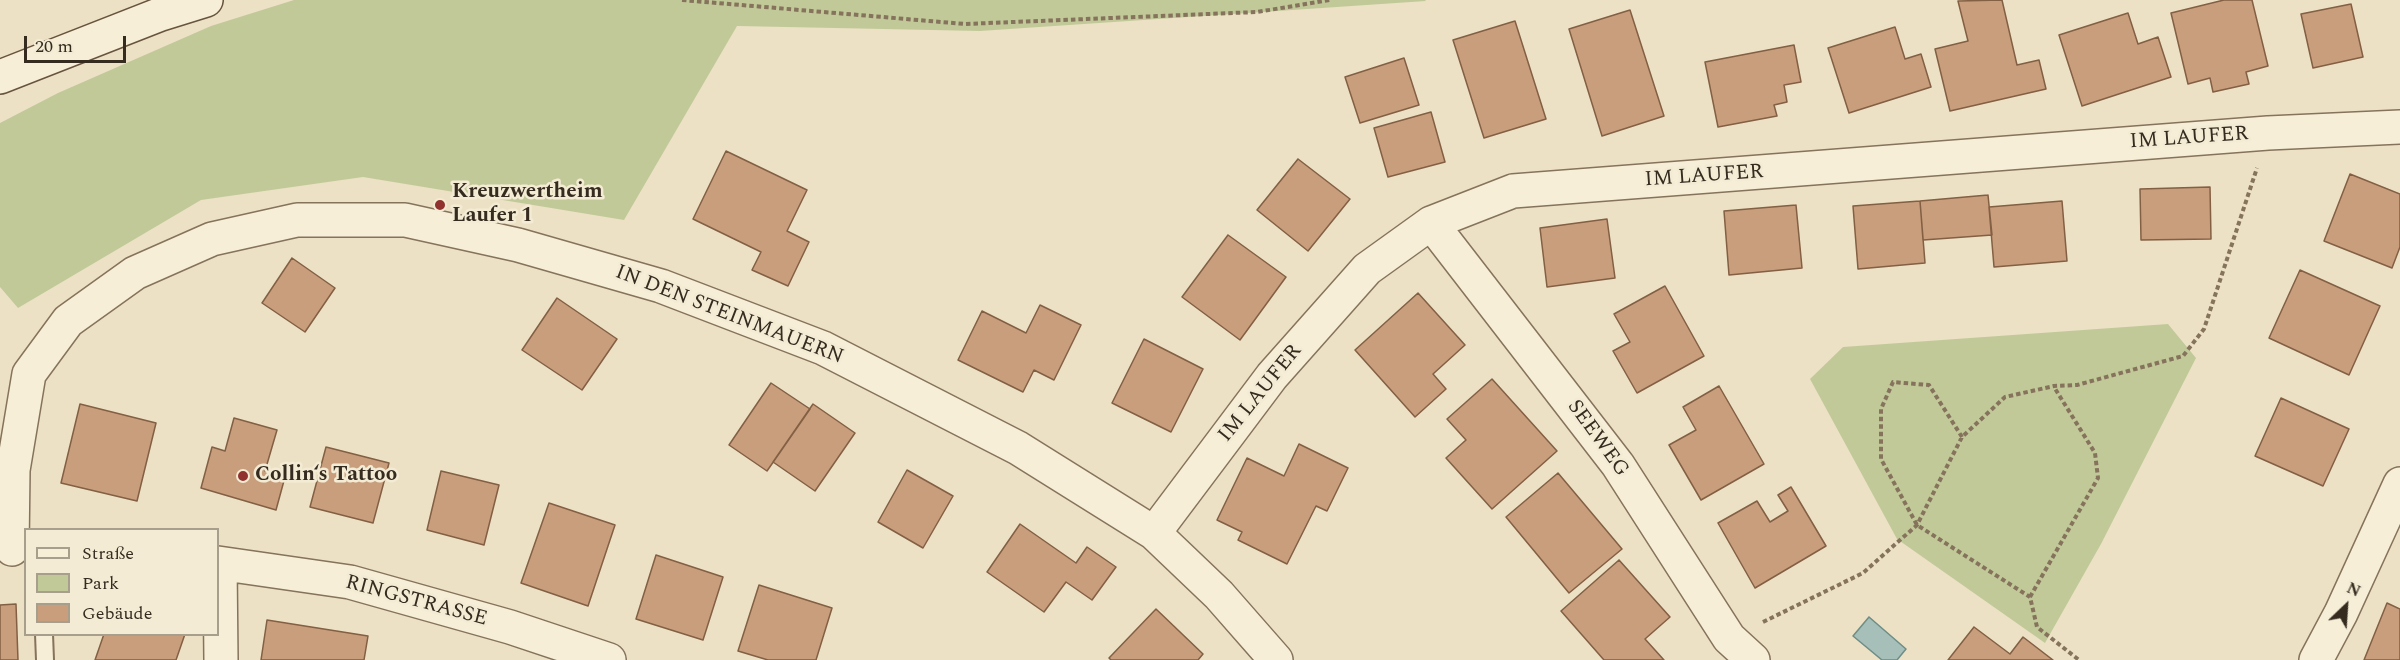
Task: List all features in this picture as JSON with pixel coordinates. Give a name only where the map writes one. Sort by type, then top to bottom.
[{"type":"street","points":[[0,76],[161,14],[206,0]]},
{"type":"street","name":"IM LAUFER","points":[[1154,532],[1272,376],[1367,270],[1431,223],[1513,191],[2268,133],[2400,127]]},
{"type":"street","name":"IN DEN STEINMAUERN","points":[[13,549],[13,471],[29,374],[68,321],[135,273],[212,238],[297,220],[405,220],[518,245],[660,286],[823,348],[1018,448],[1154,532],[1219,595],[1276,660]]},
{"type":"street","name":"SEEWEG","points":[[1431,223],[1618,465],[1729,638],[1753,660]]},
{"type":"street","points":[[2316,660],[2341,613],[2400,484]]},
{"type":"street","points":[[219,564],[221,660]]},
{"type":"street","name":"RINGSTRASSE","points":[[219,564],[350,582],[510,627],[609,660]]},
{"type":"lane","points":[[44,636],[45,660]]},
{"type":"path","points":[[682,0],[964,24],[1257,12],[1330,0]]},
{"type":"path","points":[[1729,638],[1863,573],[1917,525],[1962,437],[2005,397],[2054,386],[2077,385],[2183,356],[2204,329],[2268,133]]},
{"type":"path","points":[[1962,437],[1929,385],[1893,382],[1881,409],[1881,459],[1917,525],[2030,597]]},
{"type":"path","points":[[2054,386],[2095,453],[2098,478],[2030,597],[2037,627],[2079,660]]},
{"type":"green space","points":[[294,0],[1426,1],[980,31],[737,26],[624,220],[363,177],[201,200],[18,308],[0,287],[0,123],[58,93],[211,26]]},
{"type":"green space","points":[[2168,324],[2196,358],[2101,544],[2045,643],[1897,539],[1810,379],[1843,347]]},
{"type":"water","points":[[1869,617],[1906,649],[1897,660],[1882,660],[1853,636]]},
{"type":"building","points":[[2002,0],[2017,65],[2039,60],[2046,89],[1950,111],[1935,49],[1968,41],[1958,1]]},
{"type":"building","points":[[2224,0],[2252,0],[2268,66],[2246,72],[2249,84],[2213,92],[2210,78],[2188,84],[2171,13]]},
{"type":"building","points":[[2351,4],[2363,57],[2313,68],[2301,14]]},
{"type":"building","points":[[1630,10],[1664,116],[1602,136],[1569,29]]},
{"type":"building","points":[[2128,13],[2138,44],[2158,37],[2171,77],[2082,106],[2059,35]]},
{"type":"building","points":[[1515,21],[1546,119],[1484,138],[1453,40]]},
{"type":"building","points":[[1895,27],[1905,59],[1921,54],[1931,87],[1849,113],[1828,48]]},
{"type":"building","points":[[1794,45],[1801,82],[1784,85],[1787,102],[1774,105],[1777,116],[1718,127],[1705,62]]},
{"type":"building","points":[[1404,58],[1419,105],[1360,123],[1345,77]]},
{"type":"building","points":[[1431,112],[1445,162],[1388,177],[1374,128]]},
{"type":"building","points":[[726,151],[807,190],[787,231],[809,242],[788,286],[752,270],[761,252],[693,219]]},
{"type":"building","points":[[1298,159],[1350,199],[1308,251],[1257,210]]},
{"type":"building","points":[[2350,174],[2400,194],[2400,247],[2392,268],[2324,241]]},
{"type":"building","points":[[2210,187],[2211,239],[2141,240],[2140,189]]},
{"type":"building","points":[[1988,195],[1992,235],[1923,240],[1920,201]]},
{"type":"building","points":[[1920,201],[1925,263],[1858,269],[1853,206]]},
{"type":"building","points":[[2062,201],[2067,261],[1994,267],[1989,207]]},
{"type":"building","points":[[1796,205],[1802,268],[1729,275],[1724,211]]},
{"type":"building","points":[[1607,219],[1615,278],[1547,287],[1540,228]]},
{"type":"building","points":[[1228,235],[1286,277],[1240,340],[1182,297]]},
{"type":"building","points":[[292,258],[335,288],[305,332],[262,303]]},
{"type":"building","points":[[2300,270],[2380,306],[2349,375],[2269,338]]},
{"type":"building","points":[[1665,286],[1704,356],[1637,393],[1613,351],[1630,342],[1614,314]]},
{"type":"building","points":[[1418,293],[1465,345],[1433,374],[1446,389],[1415,417],[1355,350]]},
{"type":"building","points":[[557,298],[617,339],[582,390],[522,350]]},
{"type":"building","points":[[1040,305],[1081,325],[1054,380],[1034,370],[1023,392],[958,360],[982,311],[1026,333]]},
{"type":"building","points":[[1144,339],[1203,369],[1171,432],[1112,403]]},
{"type":"building","points":[[1492,379],[1557,451],[1492,509],[1446,458],[1466,440],[1447,419]]},
{"type":"building","points":[[771,383],[810,409],[767,471],[729,445]]},
{"type":"building","points":[[1719,386],[1764,464],[1701,500],[1669,445],[1696,430],[1683,407]]},
{"type":"building","points":[[2281,398],[2349,429],[2323,486],[2255,456]]},
{"type":"building","points":[[80,404],[156,423],[137,501],[61,483]]},
{"type":"building","points":[[813,404],[855,433],[815,491],[773,462]]},
{"type":"building","points":[[234,418],[277,430],[265,471],[285,477],[276,510],[201,488],[212,447],[225,451]]},
{"type":"building","points":[[1299,444],[1348,468],[1327,511],[1316,506],[1287,564],[1238,540],[1242,532],[1217,520],[1247,458],[1284,476]]},
{"type":"building","points":[[326,447],[389,463],[373,523],[310,507]]},
{"type":"building","points":[[907,470],[953,496],[923,548],[878,522]]},
{"type":"building","points":[[441,471],[499,485],[484,545],[427,530]]},
{"type":"building","points":[[1558,473],[1622,549],[1569,593],[1506,517]]},
{"type":"building","points":[[1791,487],[1826,546],[1755,588],[1718,523],[1757,501],[1770,522],[1788,511],[1778,495]]},
{"type":"building","points":[[549,503],[615,525],[588,606],[521,583]]},
{"type":"building","points":[[1020,524],[1076,563],[1087,547],[1116,567],[1092,600],[1066,582],[1044,612],[987,572]]},
{"type":"building","points":[[656,555],[723,577],[703,640],[636,619]]},
{"type":"building","points":[[1619,560],[1670,617],[1645,639],[1664,660],[1604,660],[1561,611]]},
{"type":"building","points":[[759,585],[832,608],[816,660],[768,660],[738,651]]},
{"type":"building","points":[[2387,603],[2400,609],[2400,660],[2364,660]]},
{"type":"building","points":[[16,604],[18,660],[0,660],[0,605]]},
{"type":"building","points":[[1156,609],[1203,654],[1198,660],[1111,660],[1109,658]]},
{"type":"building","points":[[267,620],[368,636],[364,660],[261,660]]},
{"type":"building","points":[[1974,627],[2010,654],[2023,637],[2053,660],[1948,660]]},
{"type":"building","points":[[103,636],[184,636],[176,660],[95,660]]},
{"type":"place","name":"Kreuzwertheim Laufer 1","points":[[440,205]]},
{"type":"place","name":"Collin‘s Tattoo","points":[[243,476]]}]
